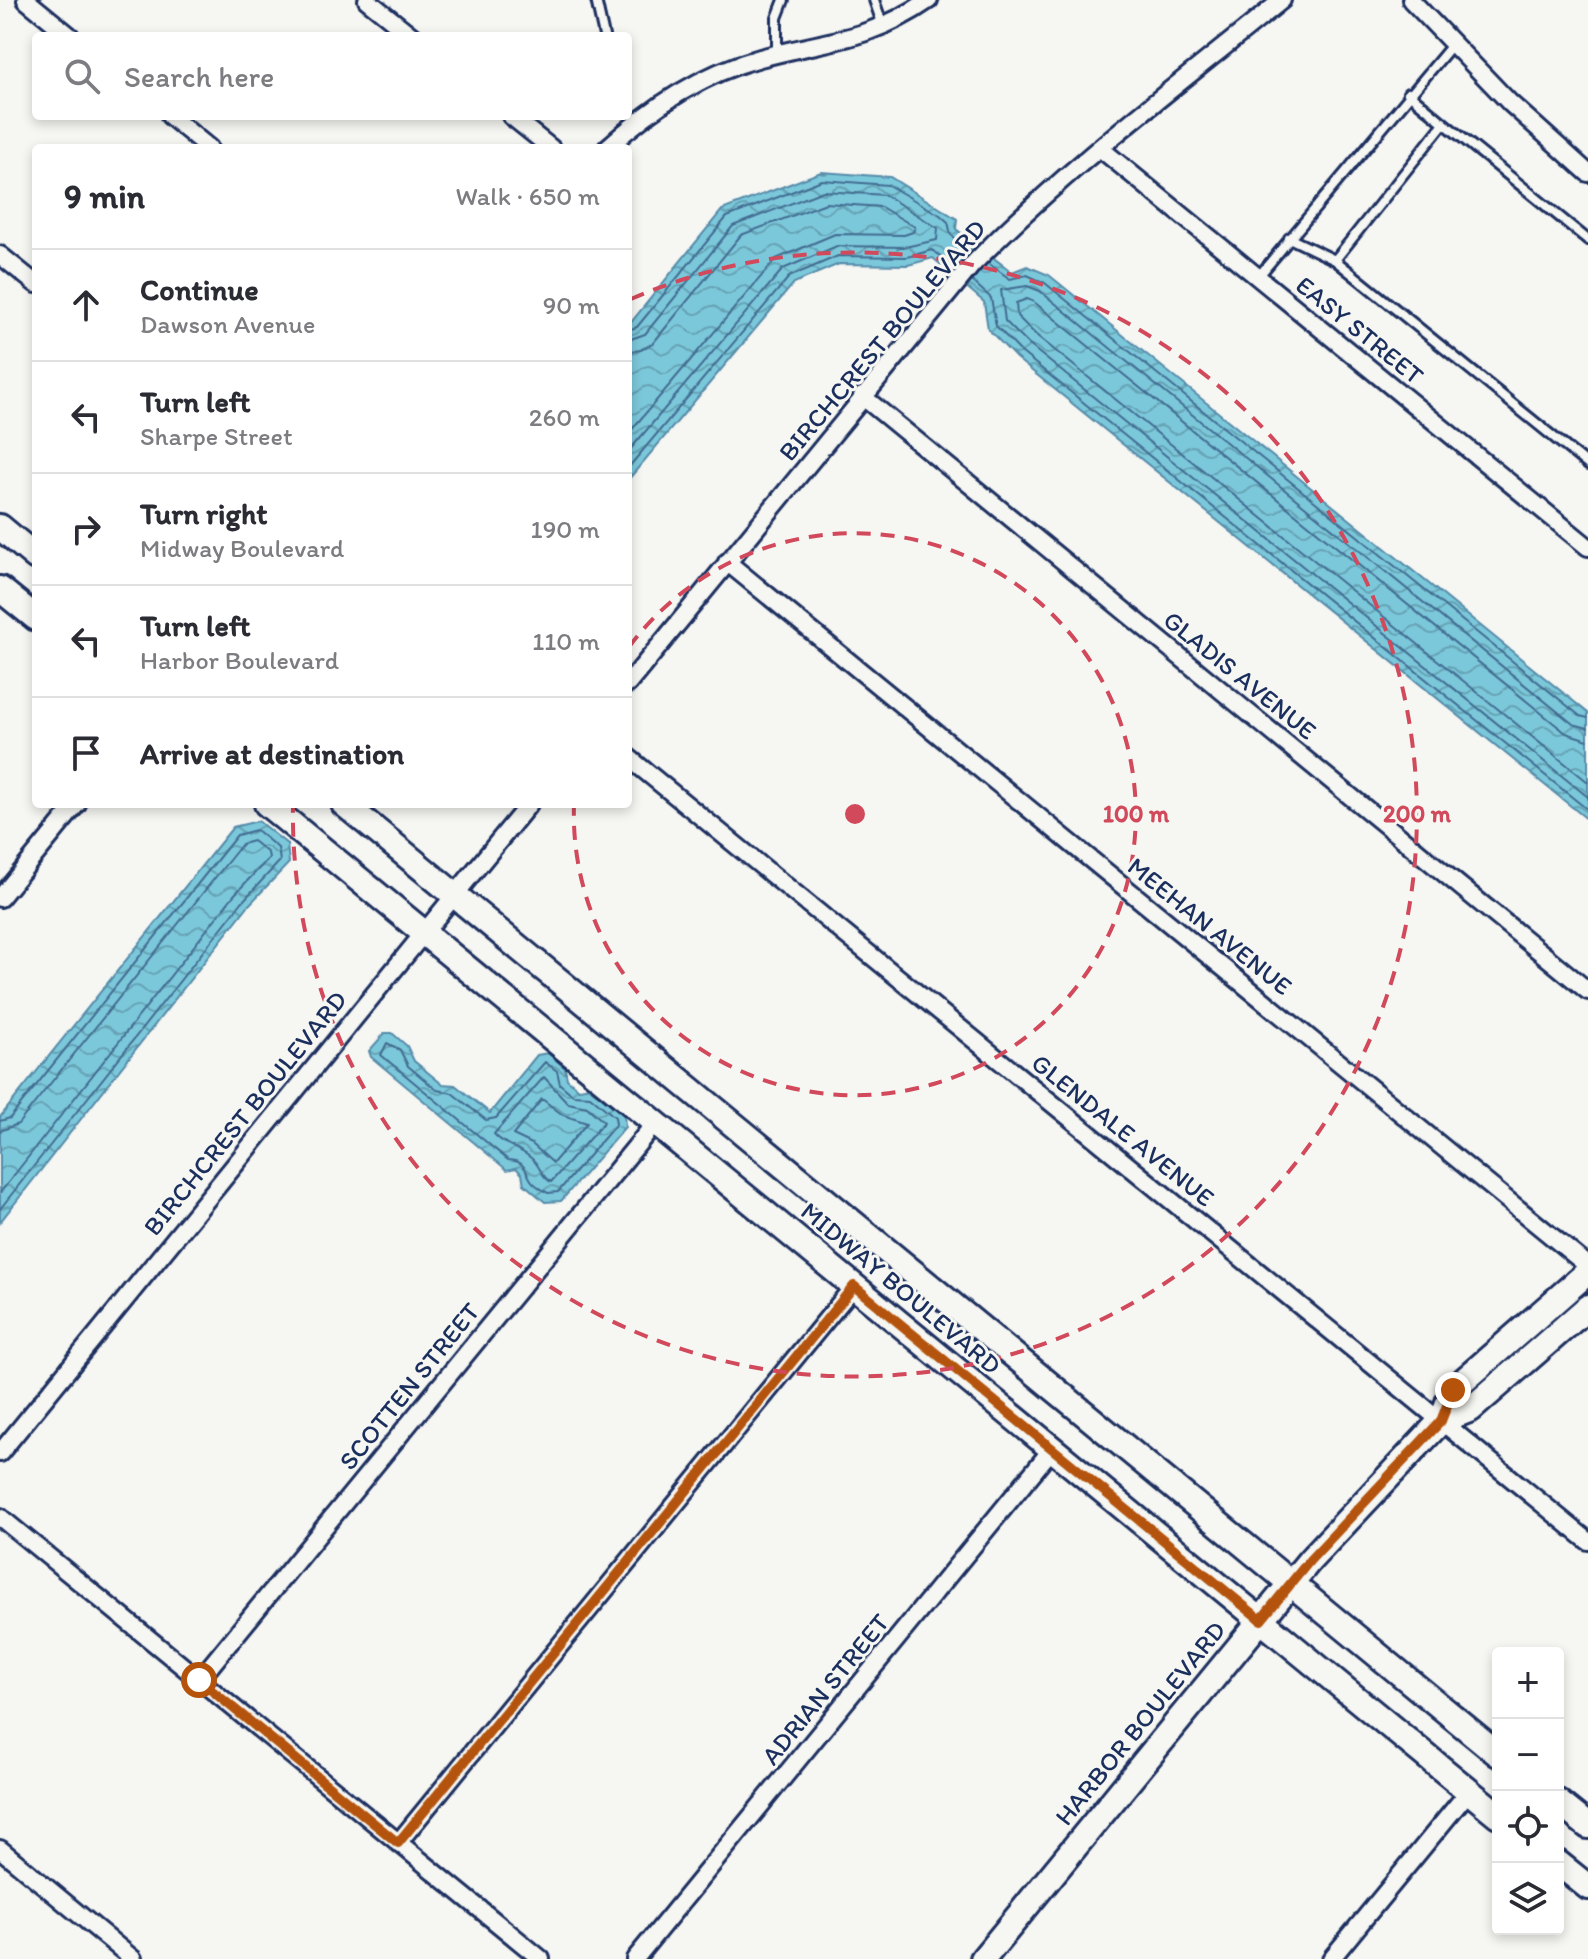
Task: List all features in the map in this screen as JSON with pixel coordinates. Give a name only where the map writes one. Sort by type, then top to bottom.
[{"type":"street","points":[[26,0],[65,32]]},
{"type":"street","points":[[367,0],[407,32]]},
{"type":"street","points":[[632,120],[699,82],[777,54],[853,38],[884,27],[929,0]]},
{"type":"street","name":"BIRCHCREST BOULEVARD","points":[[632,679],[944,296],[1003,233],[1282,0]]},
{"type":"street","points":[[1411,0],[1452,45],[1588,173]]},
{"type":"street","points":[[175,120],[204,144]]},
{"type":"street","points":[[516,120],[546,144]]},
{"type":"street","points":[[610,144],[626,123]]},
{"type":"street","name":"EASY STREET","points":[[1101,149],[1585,538]]},
{"type":"street","points":[[0,255],[32,281]]},
{"type":"street","name":"GLADIS AVENUE","points":[[862,396],[1588,991]]},
{"type":"street","points":[[0,527],[32,554]]},
{"type":"street","name":"MEEHAN AVENUE","points":[[727,562],[1588,1269]]},
{"type":"street","points":[[0,589],[32,615]]},
{"type":"street","name":"GLENDALE AVENUE","points":[[632,760],[1588,1541]]},
{"type":"street","points":[[0,898],[74,808]]},
{"type":"street","name":"MIDWAY BOULEVARD","points":[[272,808],[425,930],[1492,1810]]},
{"type":"street","name":"MIDWAY BOULEVARD","points":[[349,808],[1492,1749]]},
{"type":"street","name":"BIRCHCREST BOULEVARD","points":[[0,1453],[526,808]]},
{"type":"street","name":"SCOTTEN STREET","points":[[199,1680],[656,1122]]},
{"type":"street","name":"HARBOR BOULEVARD","points":[[983,1959],[1291,1583],[1441,1421],[1453,1390],[1588,1269]]},
{"type":"street","points":[[398,1843],[854,1286]]},
{"type":"street","name":"HARBOR BOULEVARD","points":[[1441,1421],[1471,1409],[1588,1307]]},
{"type":"street","name":"ADRIAN STREET","points":[[635,1959],[1052,1449]]},
{"type":"street","points":[[0,1517],[541,1959]]},
{"type":"street","points":[[1331,1959],[1469,1791]]},
{"type":"street","points":[[1564,1807],[1588,1826]]},
{"type":"street","points":[[0,1849],[133,1959]]},
{"type":"street","points":[[1564,1868],[1588,1887]]},
{"type":"lane","points":[[596,0],[603,32]]},
{"type":"lane","points":[[777,54],[777,18],[784,0]]},
{"type":"lane","points":[[874,0],[884,27]]},
{"type":"lane","points":[[1258,277],[1408,93],[1452,45]]},
{"type":"lane","points":[[1408,93],[1588,240]]},
{"type":"lane","points":[[1335,260],[1444,123]]},
{"type":"lane","points":[[1289,238],[1335,260],[1588,465]]},
{"type":"water","points":[[821,172],[890,177],[957,219],[956,229],[1012,272],[1027,266],[1049,275],[1588,713],[1588,820],[1016,358],[988,329],[984,302],[933,258],[908,265],[839,264],[794,283],[632,475],[632,321],[722,210]]},
{"type":"water","points":[[258,821],[287,844],[289,863],[248,906],[0,1222],[0,1117],[233,827]]},
{"type":"water","points":[[385,1033],[392,1033],[407,1046],[414,1061],[442,1084],[455,1085],[490,1113],[537,1055],[548,1053],[565,1068],[567,1079],[579,1089],[591,1087],[624,1113],[625,1127],[561,1201],[545,1202],[524,1184],[522,1174],[516,1168],[507,1170],[371,1057],[369,1051]]},
{"type":"route","points":[[199,1680],[398,1843],[854,1286],[1261,1620],[1310,1560],[1441,1421],[1453,1390]]}]
